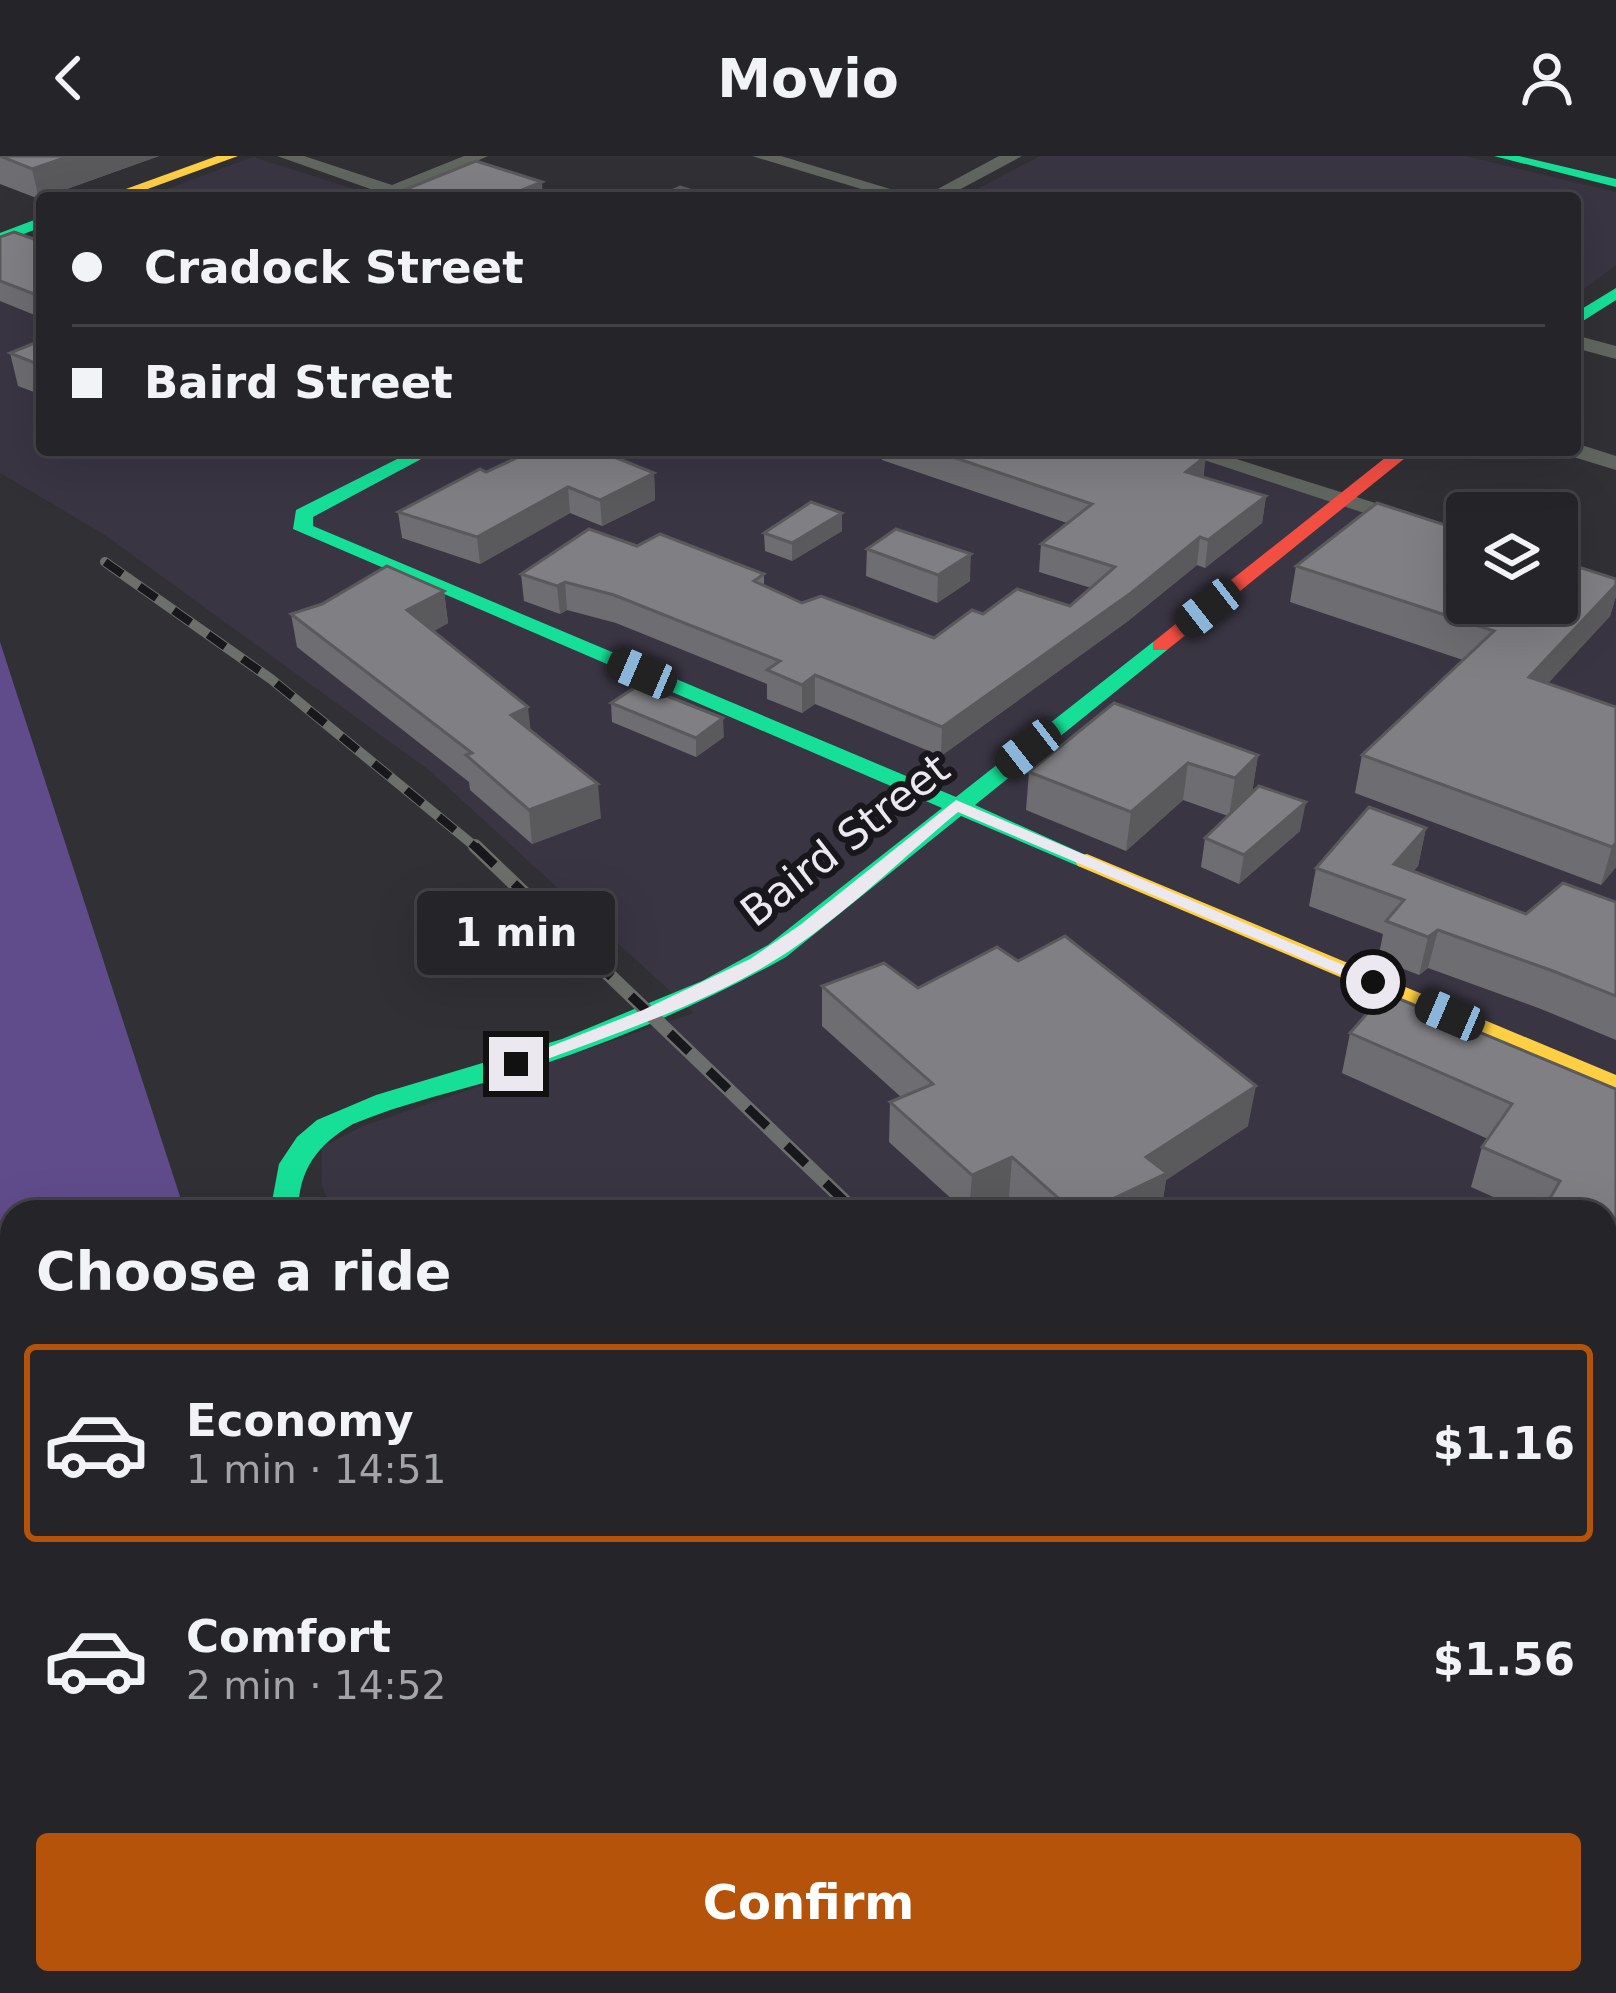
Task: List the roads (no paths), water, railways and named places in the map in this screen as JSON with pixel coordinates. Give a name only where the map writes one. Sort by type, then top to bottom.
[{"type":"street","points":[[286,156],[396,192]]},
{"type":"street","points":[[393,191],[479,156]]},
{"type":"street","points":[[761,156],[890,192]]},
{"type":"street","points":[[942,192],[1013,156]]},
{"type":"street","points":[[1501,156],[1616,183]]},
{"type":"street","points":[[1546,156],[1616,172]]},
{"type":"street","points":[[124,192],[220,157]]},
{"type":"street","points":[[0,238],[36,224]]},
{"type":"street","points":[[1581,317],[1616,293]]},
{"type":"street","points":[[1581,343],[1616,352]]},
{"type":"street","points":[[1581,452],[1616,463]]},
{"type":"street","points":[[417,456],[303,514],[303,529],[1616,1085]]},
{"type":"street","points":[[1203,456],[1446,533]]},
{"type":"street","name":"Baird Street","points":[[284,1199],[301,1146],[340,1119],[555,1052],[735,976],[807,929],[956,805],[1398,456]]},
{"type":"railway","points":[[105,562],[271,679],[478,849]]},
{"type":"railway","points":[[475,846],[844,1200]]}]
